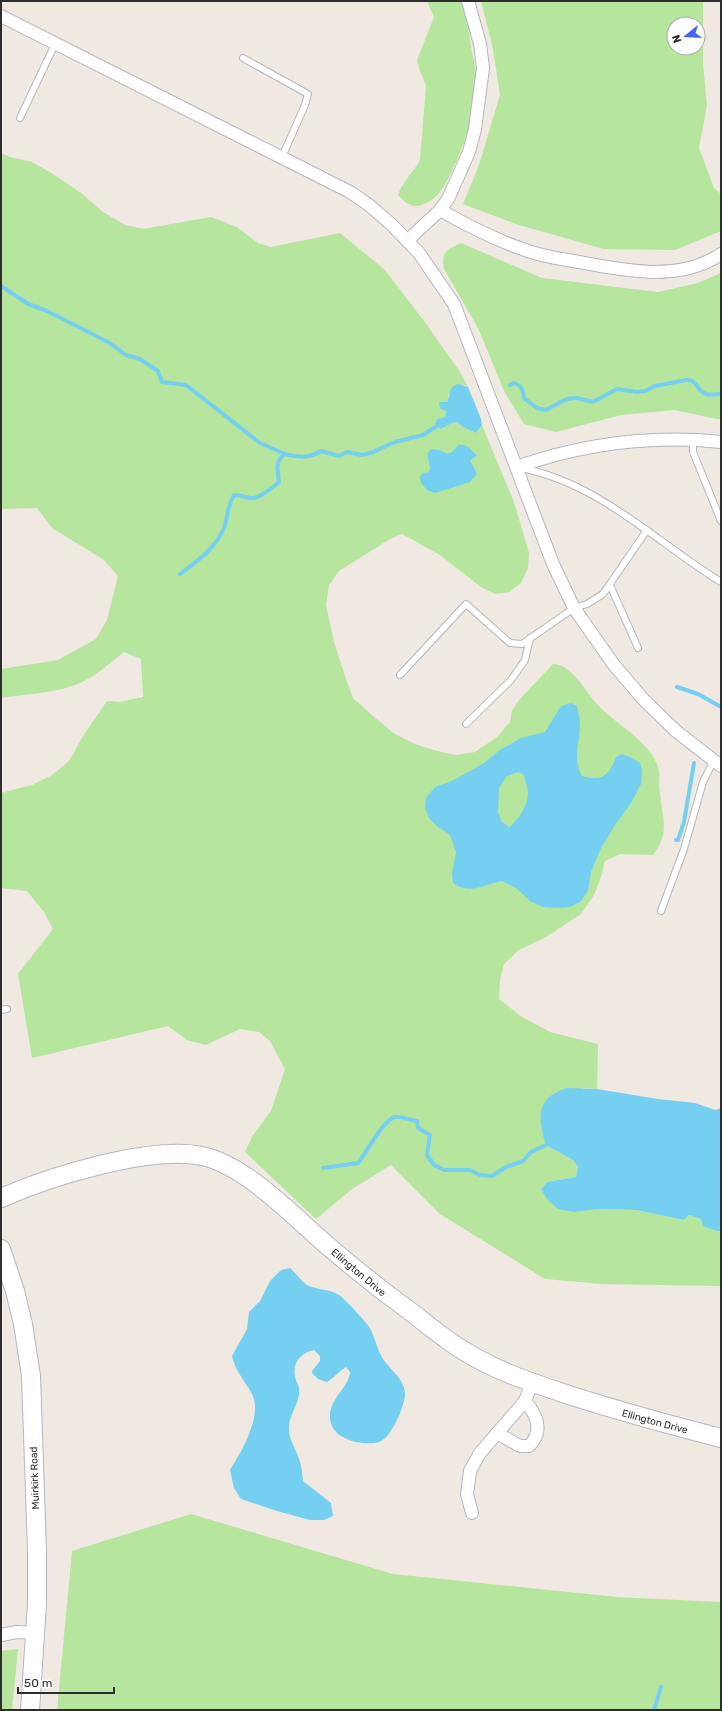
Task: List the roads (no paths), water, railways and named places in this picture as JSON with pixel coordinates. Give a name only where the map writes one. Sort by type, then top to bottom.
[{"type":"street","points":[[407,241],[440,210],[448,199],[469,152],[479,105],[483,68],[482,56],[468,1]]},
{"type":"street","points":[[1,16],[350,192],[372,208],[419,253],[454,304],[553,564],[574,608],[614,666],[643,699],[676,731],[717,763]]},
{"type":"street","points":[[440,210],[461,222],[529,251],[551,257],[614,268],[667,272],[701,265],[721,254]]},
{"type":"street","points":[[517,467],[565,452],[628,441],[693,439],[721,442]]},
{"type":"street","name":"Ellington Drive","points":[[1,1198],[58,1177],[102,1165],[150,1156],[181,1154],[202,1156],[220,1162],[251,1181],[272,1197],[382,1292],[443,1338],[489,1366],[532,1383],[619,1411],[721,1438]]},
{"type":"street","name":"Muirkirk Road","points":[[1,1249],[6,1261],[21,1317],[31,1373],[37,1551],[35,1633],[30,1710]]},
{"type":"street","points":[[472,1513],[467,1494],[470,1471],[480,1453],[525,1401],[532,1383]]},
{"type":"street","points":[[497,1433],[520,1446],[529,1446],[534,1441],[538,1434],[537,1422],[535,1414],[525,1401]]},
{"type":"street","points":[[1,1635],[17,1632],[35,1633]]},
{"type":"lane","points":[[20,118],[56,44]]},
{"type":"lane","points":[[243,58],[308,94],[305,105],[282,157]]},
{"type":"lane","points":[[693,439],[693,452],[721,521]]},
{"type":"lane","points":[[517,467],[551,475],[591,493],[647,530],[695,566],[721,582]]},
{"type":"lane","points":[[400,675],[466,604],[510,643],[522,644],[574,608],[587,604],[603,594],[647,530]]},
{"type":"lane","points":[[610,585],[638,648]]},
{"type":"lane","points":[[466,724],[511,680],[525,660],[530,638]]},
{"type":"lane","points":[[661,911],[684,849],[703,782],[717,763]]},
{"type":"water","points":[[458,384],[468,387],[481,419],[482,425],[476,433],[463,427],[457,422],[441,429],[435,424],[437,419],[445,417],[446,411],[440,408],[439,403],[447,402],[451,389]]},
{"type":"water","points":[[458,445],[466,446],[477,456],[470,460],[477,474],[470,482],[435,493],[427,490],[421,483],[420,476],[423,473],[429,472],[430,467],[427,454],[431,449],[440,450],[447,454],[452,452]]},
{"type":"water","points":[[571,703],[577,706],[580,731],[577,763],[582,776],[595,778],[604,776],[608,773],[616,757],[621,754],[640,763],[642,770],[641,784],[631,803],[601,848],[591,872],[588,891],[580,902],[570,907],[558,908],[543,907],[530,901],[516,888],[502,881],[471,889],[459,887],[453,883],[452,873],[456,852],[450,835],[438,827],[429,818],[425,808],[426,798],[435,787],[454,780],[484,763],[500,750],[521,738],[545,732],[561,706]],"holes":[[[518,772],[524,775],[528,791],[527,801],[520,816],[509,827],[502,822],[498,812],[499,788],[507,776]]]},
{"type":"water","points":[[566,1088],[597,1089],[658,1099],[695,1103],[715,1110],[721,1108],[721,1231],[703,1226],[701,1219],[689,1215],[684,1220],[636,1210],[598,1209],[574,1212],[558,1209],[547,1199],[541,1189],[547,1182],[576,1177],[578,1167],[573,1160],[546,1145],[541,1126],[541,1110],[544,1104],[556,1092]]},
{"type":"water","points":[[290,1268],[307,1285],[335,1293],[342,1297],[364,1321],[370,1328],[383,1359],[403,1384],[405,1394],[397,1420],[385,1438],[375,1443],[354,1442],[340,1436],[335,1431],[330,1418],[333,1405],[349,1378],[350,1372],[346,1367],[327,1382],[318,1379],[312,1373],[320,1361],[320,1356],[314,1350],[304,1354],[298,1360],[295,1375],[299,1387],[299,1393],[297,1403],[291,1417],[289,1432],[291,1441],[301,1464],[303,1481],[331,1503],[333,1516],[324,1520],[310,1520],[241,1499],[234,1488],[230,1470],[245,1444],[255,1413],[255,1403],[252,1394],[238,1372],[232,1356],[247,1329],[249,1312],[260,1301],[270,1281],[281,1270]]},
{"type":"waterway","points":[[1,286],[28,304],[47,311],[108,342],[126,355],[140,359],[158,371],[162,382],[186,385],[260,443],[285,454]]},
{"type":"waterway","points":[[510,385],[514,383],[519,385],[523,391],[524,398],[537,408],[546,410],[568,399],[577,398],[593,402],[617,389],[637,392],[645,391],[655,386],[686,380],[692,381],[701,391],[706,394],[721,394]]},
{"type":"waterway","points":[[180,574],[210,550],[215,544],[225,526],[231,500],[234,495],[250,498],[258,497],[279,482],[278,463],[285,454],[303,457],[317,454],[321,451],[339,456],[347,452],[362,455],[373,452],[395,442],[423,435],[437,426]]},
{"type":"waterway","points":[[677,687],[698,694],[721,707]]},
{"type":"waterway","points":[[676,840],[678,840],[684,822],[694,763]]},
{"type":"waterway","points":[[323,1168],[358,1163],[380,1130],[390,1119],[395,1117],[417,1121],[418,1128],[430,1135],[427,1155],[434,1165],[444,1170],[470,1170],[480,1175],[492,1176],[506,1167],[523,1161],[531,1152],[546,1145]]},
{"type":"waterway","points":[[654,1710],[661,1687]]}]
